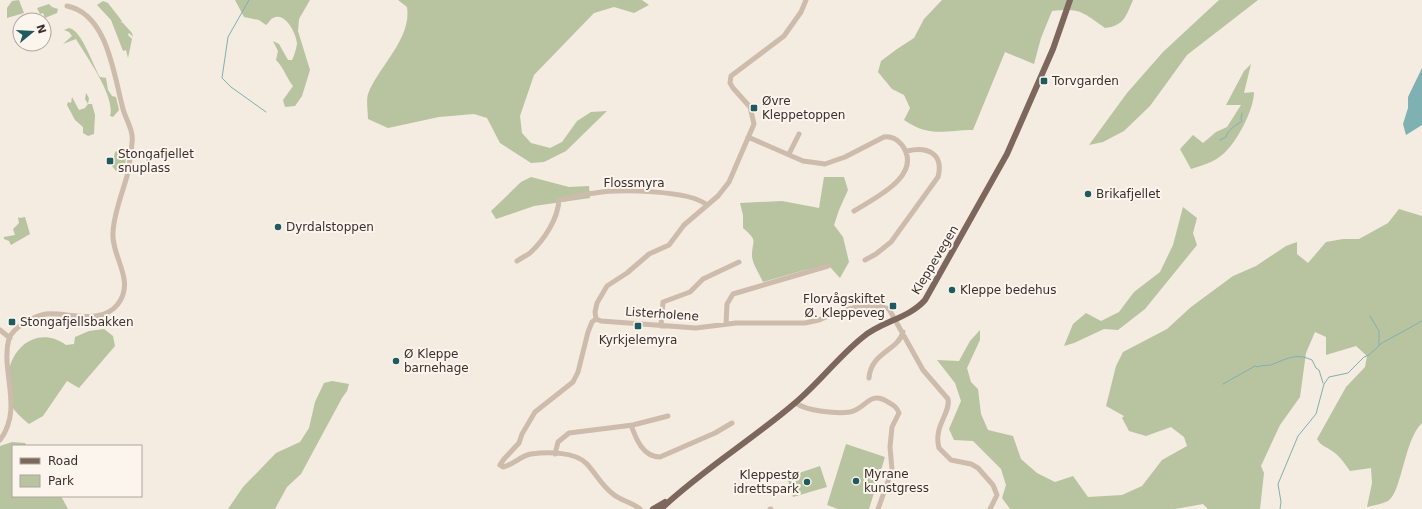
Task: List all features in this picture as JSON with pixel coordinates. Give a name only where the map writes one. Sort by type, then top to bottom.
[{"type":"main road","name":"Kleppevegen","points":[[653,509],[670,500],[796,403],[863,336],[916,310],[929,294],[1007,154],[1053,49],[1070,0]]},
{"type":"main road","name":"Kleppevegen","points":[[662,509],[670,500]]},
{"type":"street","points":[[640,509],[613,495],[605,488],[582,459],[574,456],[530,454],[521,457],[507,466],[503,467],[500,465],[519,443],[522,434],[535,412],[573,382],[578,372],[588,332],[592,322],[596,319],[595,312],[597,303],[607,286],[627,273],[649,254],[669,244],[684,225],[726,186],[754,124],[750,107],[730,84],[731,76],[784,36],[802,12],[806,0]]},
{"type":"street","points":[[0,440],[8,426],[11,410],[4,365],[5,352],[10,338],[20,326],[40,315],[98,316],[110,311],[118,303],[124,293],[125,281],[114,249],[113,230],[131,150],[131,132],[124,113],[112,62],[99,29],[82,10],[67,6]]},
{"type":"street","points":[[790,154],[799,134]]},
{"type":"street","points":[[748,137],[809,162],[829,163],[845,158],[881,138],[890,136],[898,141],[907,152],[909,163],[900,178],[870,202],[854,211]]},
{"type":"street","points":[[865,260],[876,254],[890,242],[938,177],[940,166],[934,155],[922,149],[907,152]]},
{"type":"street","name":"Flossmyra","points":[[517,261],[531,252],[545,234],[558,212],[559,200],[596,192],[669,193],[693,198],[707,204]]},
{"type":"street","points":[[661,326],[663,302],[690,292],[703,279],[738,262]]},
{"type":"street","points":[[726,324],[727,304],[733,294],[828,266]]},
{"type":"street","name":"Listerholene","points":[[596,319],[601,321],[696,328],[726,324],[810,323],[840,310],[868,306],[889,309],[896,319]]},
{"type":"street","points":[[896,319],[923,370],[948,399],[946,410],[939,426],[939,448],[951,460],[976,467],[993,485],[997,495],[990,509]]},
{"type":"street","points":[[0,330],[10,338]]},
{"type":"street","points":[[869,378],[870,368],[874,360],[900,338],[903,332]]},
{"type":"street","points":[[796,403],[803,408],[845,412],[855,410],[868,400],[877,398],[886,401],[897,408],[899,413],[892,427],[890,447],[892,470],[878,509]]},
{"type":"street","points":[[555,454],[558,442],[569,433],[631,425],[668,416]]},
{"type":"street","points":[[631,425],[643,449],[653,457],[660,457],[715,433],[732,423]]},
{"type":"green space","points":[[19,0],[24,12],[12,12],[12,17],[7,18],[7,8],[12,1]]},
{"type":"green space","points":[[235,0],[310,0],[299,19],[298,31],[310,70],[302,96],[295,106],[285,107],[283,100],[293,86],[276,60],[278,51],[273,41],[279,44],[288,60],[292,60],[297,43],[295,34],[286,20],[282,18],[273,18],[266,25],[259,20],[244,17]]},
{"type":"green space","points":[[398,0],[642,0],[649,5],[634,13],[614,7],[594,13],[534,75],[520,116],[522,133],[531,143],[550,148],[562,142],[577,121],[591,112],[607,111],[566,151],[544,162],[531,163],[500,143],[487,118],[474,114],[439,117],[388,128],[368,119],[368,94],[399,41],[407,19],[407,7]]},
{"type":"green space","points":[[942,0],[1133,0],[1124,19],[1116,25],[1105,28],[1081,12],[1069,10],[1052,11],[1041,38],[1034,64],[1005,52],[973,130],[938,132],[913,126],[904,120],[910,108],[904,95],[892,89],[878,72],[881,61],[914,38],[924,19]]},
{"type":"green space","points":[[1219,0],[1258,0],[1187,55],[1150,106],[1124,131],[1103,142],[1089,145],[1127,93],[1163,52]]},
{"type":"green space","points":[[103,1],[108,3],[122,21],[120,23],[122,22],[132,33],[133,37],[129,33],[128,35],[132,39],[128,58],[126,50],[123,51],[111,20],[97,5]]},
{"type":"green space","points":[[49,4],[58,9],[57,13],[52,15],[52,12],[39,12],[37,8]]},
{"type":"green space","points":[[69,28],[74,30],[83,41],[97,72],[100,77],[106,78],[108,90],[112,96],[116,97],[119,110],[113,117],[110,116],[111,108],[105,88],[76,39],[63,44],[72,36],[69,32],[64,30]]},
{"type":"green space","points":[[1251,64],[1244,93],[1254,92],[1253,99],[1248,117],[1238,135],[1227,150],[1215,160],[1191,169],[1180,149],[1193,135],[1203,143],[1216,132],[1227,127],[1241,105],[1226,105],[1244,71]]},
{"type":"green space","points":[[86,93],[89,98],[88,104],[85,99]]},
{"type":"green space","points":[[72,97],[79,110],[85,108],[88,104],[92,104],[95,115],[94,134],[88,136],[83,133],[83,127],[75,120],[67,105],[68,102],[71,103]]},
{"type":"green space","points":[[119,150],[127,152],[123,172],[116,171],[112,166],[115,152]]},
{"type":"green space","points":[[531,177],[569,187],[589,186],[590,198],[534,206],[496,219],[491,211],[521,182]]},
{"type":"green space","points":[[824,177],[844,177],[848,190],[834,225],[843,237],[849,262],[840,278],[830,267],[805,270],[763,282],[752,259],[754,241],[743,228],[743,215],[740,203],[782,201],[819,208]]},
{"type":"green space","points":[[1183,207],[1197,218],[1193,233],[1197,245],[1145,309],[1118,330],[1104,329],[1064,346],[1073,324],[1086,313],[1101,321],[1119,312],[1134,292],[1160,272],[1173,245]]},
{"type":"green space","points":[[1399,209],[1422,216],[1422,423],[1411,441],[1397,487],[1393,496],[1388,501],[1367,507],[1372,483],[1371,468],[1350,471],[1337,455],[1322,445],[1317,439],[1346,387],[1365,367],[1367,356],[1356,346],[1326,355],[1326,337],[1315,332],[1306,353],[1300,397],[1280,425],[1261,466],[1264,473],[1260,509],[1208,509],[1203,504],[1175,509],[1010,509],[1002,498],[1006,485],[1001,469],[973,441],[954,440],[949,429],[961,401],[955,383],[937,360],[959,361],[970,341],[980,330],[980,340],[967,368],[971,382],[978,389],[981,414],[988,430],[1013,436],[1021,459],[1037,473],[1055,482],[1073,476],[1088,497],[1122,495],[1142,486],[1162,460],[1187,446],[1184,437],[1171,427],[1146,436],[1129,431],[1122,418],[1124,416],[1106,406],[1116,366],[1123,352],[1167,329],[1191,307],[1233,276],[1256,266],[1286,246],[1297,242],[1297,254],[1308,263],[1326,242],[1343,239],[1359,239],[1388,223]]},
{"type":"green space","points":[[18,217],[25,217],[30,234],[11,245],[9,241],[4,239],[4,237],[15,235],[13,229],[19,223]]},
{"type":"green space","points":[[104,329],[113,336],[115,346],[79,388],[67,381],[43,416],[29,424],[15,411],[11,404],[9,395],[9,370],[12,360],[17,352],[23,345],[39,338],[57,340],[66,345],[74,344],[75,337],[89,331]]},
{"type":"green space","points":[[332,381],[349,384],[347,391],[301,474],[287,487],[275,509],[228,509],[243,487],[276,453],[300,442],[309,428],[315,402],[324,383]]},
{"type":"green space","points":[[12,442],[25,443],[26,445],[12,445],[12,497],[62,497],[68,509],[0,509],[0,446]]},
{"type":"green space","name":"Myrane kunstgress","points":[[846,444],[885,457],[869,509],[838,509],[827,505]]},
{"type":"green space","name":"Kleppestø idrettspark","points":[[820,466],[827,487],[793,497],[787,477]]},
{"type":"water","points":[[1422,68],[1422,125],[1406,135],[1403,124],[1408,108],[1408,97]]},
{"type":"waterway","points":[[249,0],[228,37],[222,78],[231,87],[266,112]]},
{"type":"waterway","points":[[1220,140],[1226,137],[1230,130],[1242,121],[1242,113]]},
{"type":"waterway","points":[[1370,316],[1379,331],[1379,345]]},
{"type":"waterway","points":[[1280,509],[1281,502],[1278,484],[1298,436],[1316,414],[1324,384],[1329,377],[1348,373],[1364,357],[1369,355],[1382,343],[1422,321]]},
{"type":"waterway","points":[[1223,384],[1255,366],[1258,367],[1269,365],[1288,358],[1297,357],[1312,360],[1316,368],[1319,370],[1323,383]]},
{"type":"place","name":"Torvgarden","points":[[1044,81]]},
{"type":"place","name":"Øvre Kleppetoppen","points":[[754,108]]},
{"type":"place","name":"Stongafjellet snuplass","points":[[110,161]]},
{"type":"place","name":"Brikafjellet","points":[[1088,194]]},
{"type":"place","name":"Dyrdalstoppen","points":[[278,227]]},
{"type":"place","name":"Kleppe bedehus","points":[[952,290]]},
{"type":"place","name":"Florvågskiftet Ø. Kleppeveg","points":[[893,306]]},
{"type":"place","name":"Stongafjellsbakken","points":[[12,322]]},
{"type":"place","name":"Kyrkjelemyra","points":[[638,326]]},
{"type":"place","name":"Ø Kleppe barnehage","points":[[396,361]]},
{"type":"place","name":"Myrane kunstgress","points":[[856,481]]},
{"type":"place","name":"Kleppestø idrettspark","points":[[807,482]]}]
